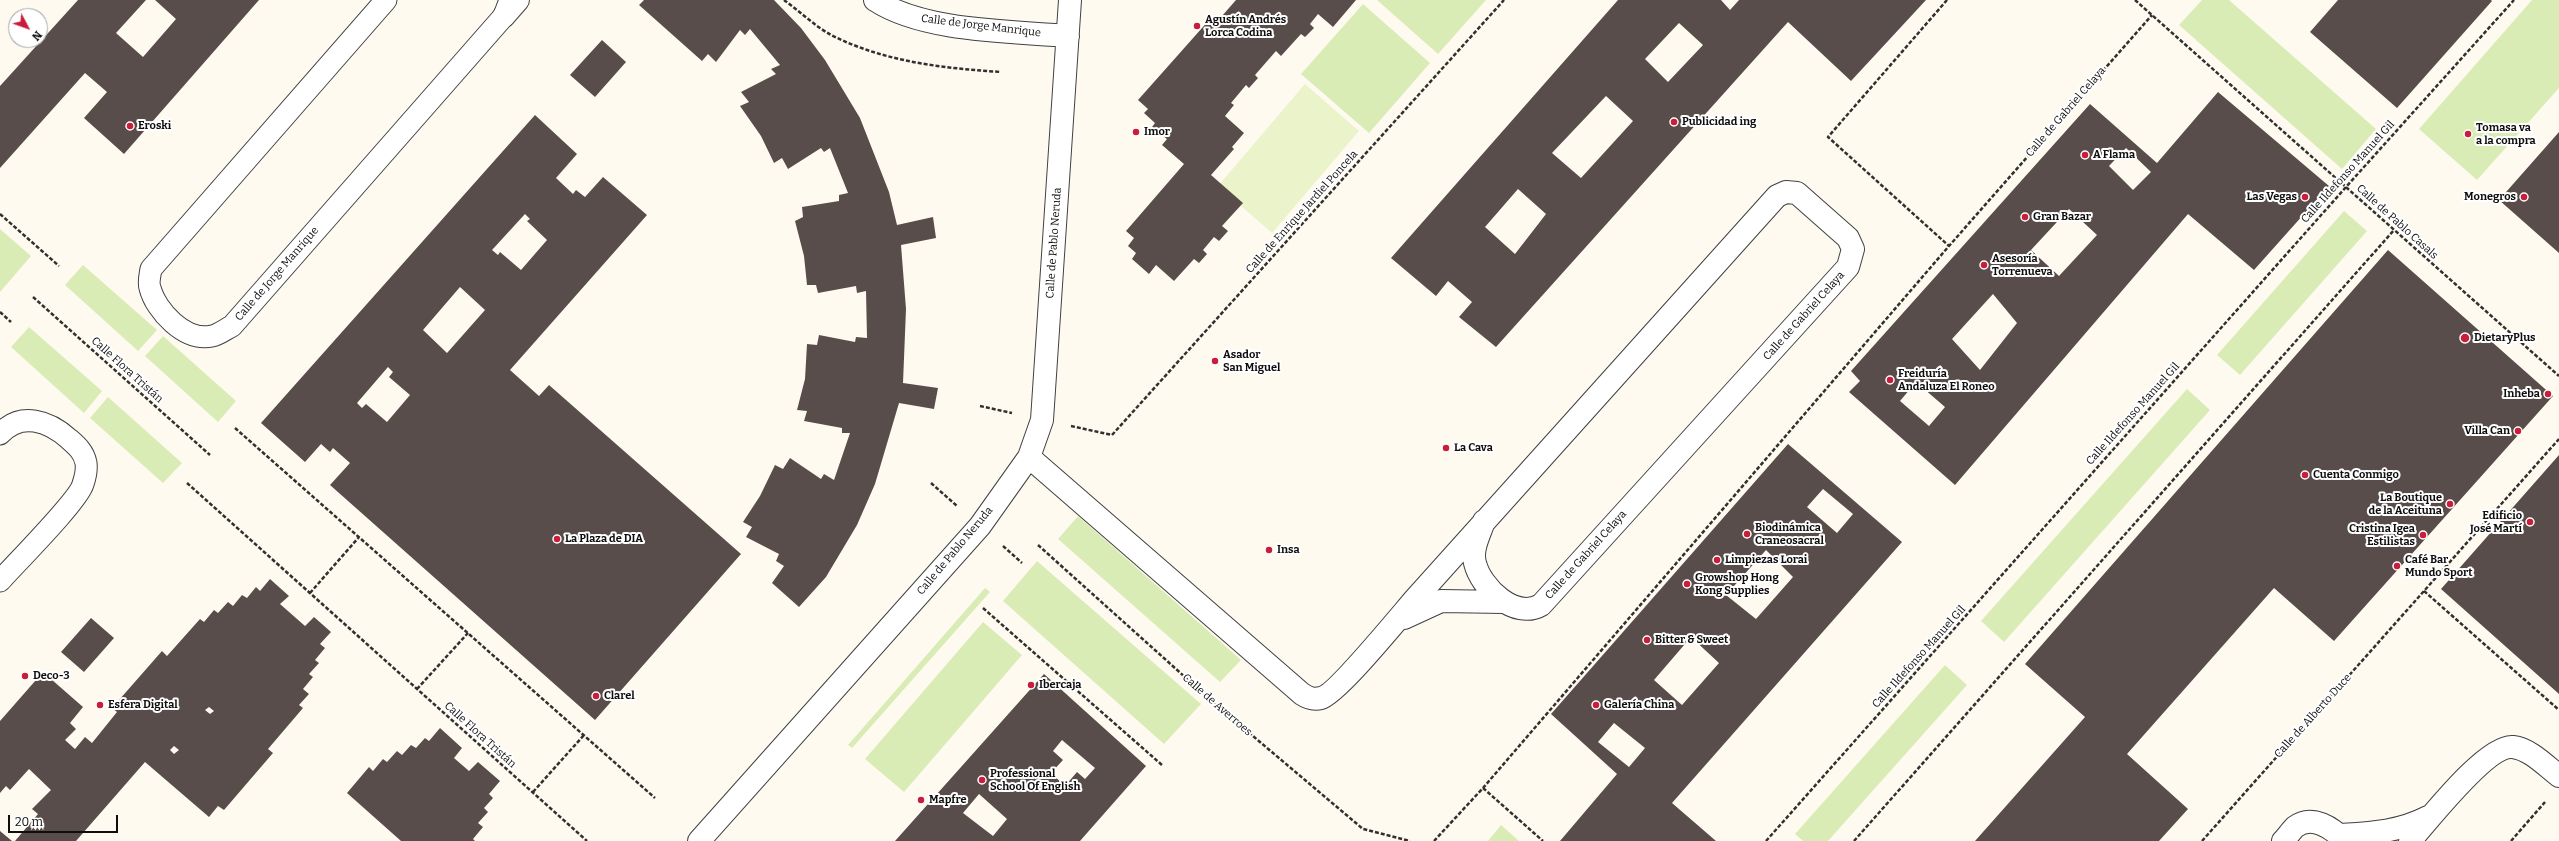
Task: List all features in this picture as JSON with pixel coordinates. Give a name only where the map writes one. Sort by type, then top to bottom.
[{"type":"street","name":"Calle de Jorge Manrique","points":[[875,0],[894,12],[951,25],[1068,36]]},
{"type":"street","name":"Calle de Pablo Neruda","points":[[699,841],[980,526],[1029,457],[1042,420],[1070,0]]},
{"type":"street","name":"Calle de Gabriel Celaya","points":[[1029,457],[1302,694],[1311,699],[1322,698],[1331,693],[1777,196],[1786,192],[1797,194],[1848,238],[1853,249],[1848,267],[1541,605],[1533,609],[1523,610],[1504,602],[1441,602],[1395,622]]},
{"type":"street","name":"Calle de Gabriel Celaya","points":[[1484,521],[1475,547],[1474,562],[1480,575],[1504,602]]},
{"type":"street","points":[[2410,841],[2478,765],[2496,750],[2512,746],[2533,755],[2559,776]]},
{"type":"street","points":[[2283,841],[2296,826],[2311,822],[2325,825],[2342,838],[2386,832],[2410,826],[2434,814]]},
{"type":"lane","name":"Calle de Jorge Manrique","points":[[386,0],[151,269],[149,287],[157,304],[174,324],[193,334],[212,336],[232,326],[511,5]]},
{"type":"lane","points":[[0,434],[24,420],[41,420],[56,427],[80,449],[86,463],[83,486],[0,581]]},
{"type":"path","points":[[784,0],[831,34],[899,61],[953,69],[1001,72]]},
{"type":"path","name":"Calle de Enrique Jardiel Poncela","points":[[1112,435],[1504,0]]},
{"type":"path","points":[[1947,0],[1828,137],[1949,246]]},
{"type":"path","name":"Calle de Pablo Casals","points":[[2135,0],[2559,376]]},
{"type":"path","name":"Calle Ildefonso Manuel Gil","points":[[1766,841],[2346,186],[2514,0]]},
{"type":"path","name":"Calle de Gabriel Celaya","points":[[1434,841],[1483,788],[1949,246],[2152,15]]},
{"type":"path","points":[[0,214],[59,266]]},
{"type":"path","points":[[1854,841],[2394,230]]},
{"type":"path","name":"Calle Flora Tristán","points":[[33,297],[210,455]]},
{"type":"path","points":[[0,312],[11,322]]},
{"type":"path","points":[[235,428],[655,798]]},
{"type":"path","name":"Calle de Alberto Duce","points":[[2202,841],[2559,439]]},
{"type":"path","name":"Calle Flora Tristán","points":[[187,483],[587,841]]},
{"type":"path","points":[[310,593],[359,537]]},
{"type":"path","name":"Calle de Averroes","points":[[1038,545],[1215,704],[1363,829],[1410,841]]},
{"type":"path","points":[[2424,591],[2559,710]]},
{"type":"path","points":[[983,608],[1162,764]]},
{"type":"path","points":[[417,689],[468,633]]},
{"type":"path","points":[[533,792],[584,735]]},
{"type":"path","points":[[1483,788],[1543,841]]},
{"type":"path","points":[[2511,841],[2549,798]]},
{"type":"green space","points":[[1377,0],[1486,0],[1438,54]]},
{"type":"green space","points":[[2202,0],[2229,0],[2376,129],[2342,169],[2179,25]]},
{"type":"green space","points":[[2532,0],[2559,0],[2559,88],[2477,180],[2419,129]]},
{"type":"green space","points":[[1363,4],[1430,63],[1369,133],[1301,74]]},
{"type":"green space","points":[[1305,84],[1359,131],[1272,233],[1218,186]]},
{"type":"green space","points":[[2344,211],[2367,231],[2240,375],[2217,355]]},
{"type":"green space","points":[[0,229],[31,256],[0,292]]},
{"type":"green space","points":[[83,265],[157,330],[138,351],[65,285]]},
{"type":"green space","points":[[29,327],[102,391],[84,413],[11,347]]},
{"type":"green space","points":[[163,336],[236,401],[218,422],[145,356]]},
{"type":"green space","points":[[2187,389],[2210,410],[2004,642],[1981,621]]},
{"type":"green space","points":[[108,397],[182,463],[163,483],[90,418]]},
{"type":"green space","points":[[1078,516],[1241,660],[1220,682],[1058,539]]},
{"type":"green space","points":[[1037,561],[1201,704],[1164,744],[1003,601]]},
{"type":"green space","points":[[985,588],[990,592],[852,748],[848,745]]},
{"type":"green space","points":[[983,622],[1022,655],[904,792],[865,759]]},
{"type":"green space","points":[[1945,665],[1967,685],[1828,841],[1803,841],[1795,834]]},
{"type":"green space","points":[[1501,825],[1519,841],[1488,841]]},
{"type":"building","points":[[78,0],[146,0],[116,33],[143,57],[176,19],[155,0],[259,0],[124,154],[84,118],[107,92],[85,73],[0,168],[0,86],[34,48],[48,48],[48,33]]},
{"type":"building","points":[[644,0],[774,0],[801,28],[825,60],[860,118],[889,192],[897,225],[933,217],[936,238],[901,245],[906,309],[903,383],[938,388],[934,409],[899,403],[875,484],[857,525],[826,577],[799,607],[772,583],[784,566],[776,561],[779,554],[746,537],[752,527],[743,522],[760,496],[775,465],[783,469],[790,458],[821,479],[824,474],[834,480],[850,433],[842,433],[842,428],[804,421],[807,411],[797,410],[805,379],[807,344],[817,345],[819,335],[855,342],[856,337],[867,338],[866,291],[857,293],[856,286],[818,293],[816,285],[807,285],[804,256],[795,221],[803,217],[802,207],[839,201],[839,195],[848,193],[830,148],[824,152],[821,148],[788,169],[782,158],[774,163],[761,136],[740,106],[749,102],[741,92],[776,74],[771,69],[780,65],[750,29],[745,35],[740,30],[716,62],[708,54],[702,61],[639,5]]},
{"type":"building","points":[[1236,0],[1356,0],[1333,27],[1318,14],[1310,24],[1314,28],[1305,37],[1301,34],[1281,56],[1276,51],[1255,75],[1258,78],[1249,88],[1246,85],[1231,103],[1234,105],[1225,116],[1244,133],[1232,147],[1234,149],[1211,175],[1243,203],[1222,226],[1228,231],[1219,241],[1214,237],[1203,250],[1207,254],[1199,263],[1194,259],[1174,281],[1156,265],[1149,274],[1132,259],[1136,253],[1128,246],[1134,238],[1126,231],[1184,164],[1162,145],[1167,139],[1152,127],[1155,123],[1144,113],[1148,109],[1138,100],[1210,19],[1215,24]]},
{"type":"building","points":[[1618,0],[1721,0],[1730,10],[1739,0],[1926,0],[1851,81],[1788,22],[1496,347],[1459,317],[1472,302],[1448,281],[1436,296],[1391,258]],"holes":[[[1679,23],[1703,45],[1668,82],[1645,59]],[[1606,96],[1633,121],[1581,178],[1552,153]],[[1518,189],[1546,214],[1515,254],[1485,227]]]},
{"type":"building","points":[[2338,0],[2492,1],[2397,108],[2310,32]]},
{"type":"building","points":[[602,40],[626,62],[595,97],[570,75]]},
{"type":"building","points":[[2218,92],[2329,186],[2254,270],[2188,214],[1955,485],[1849,392],[1860,381],[1851,371],[2090,104],[2157,163]],"holes":[[[2126,148],[2151,172],[2133,190],[2109,166]],[[2069,209],[2097,235],[2059,276],[2031,250]],[[1993,294],[2017,323],[1980,370],[1952,339]],[[1916,382],[1945,407],[1929,426],[1900,401]]]},
{"type":"building","points":[[535,115],[577,154],[556,178],[573,194],[576,190],[585,197],[603,177],[647,215],[510,370],[539,396],[549,385],[741,554],[595,720],[330,485],[350,463],[333,448],[330,452],[321,444],[305,462],[261,423]],"holes":[[[525,214],[530,219],[527,221],[547,240],[521,270],[500,252],[498,255],[492,250]],[[460,287],[485,310],[447,353],[423,330]],[[388,367],[393,372],[389,377],[410,395],[387,422],[366,404],[362,408],[357,403]]]},
{"type":"building","points":[[2559,132],[2559,253],[2499,200]]},
{"type":"building","points":[[2388,250],[2553,396],[2334,641],[2274,588],[2127,754],[2188,809],[2159,841],[1975,841],[2085,717],[2025,664]]},
{"type":"building","points":[[1788,444],[1902,542],[1672,803],[1716,841],[1560,841],[1617,774],[1551,714]],"holes":[[[1823,489],[1853,514],[1837,533],[1807,507]],[[1766,550],[1793,577],[1756,619],[1726,595]],[[1691,637],[1719,663],[1682,705],[1654,680]],[[1614,723],[1645,748],[1629,767],[1598,742]]]},
{"type":"building","name":"Edificio José Martí","points":[[2559,455],[2559,694],[2441,589]]},
{"type":"building","points":[[270,579],[289,596],[280,604],[305,626],[314,617],[331,632],[320,644],[325,648],[315,660],[319,663],[309,674],[313,677],[303,689],[309,694],[299,705],[303,708],[268,749],[273,753],[224,810],[218,806],[209,817],[145,762],[76,841],[15,841],[38,814],[32,809],[51,790],[29,769],[10,790],[6,786],[0,793],[0,721],[43,672],[83,707],[70,723],[76,729],[65,740],[75,749],[85,737],[92,743],[117,712],[112,708],[162,651],[167,656],[200,619],[204,622],[214,610],[218,613],[228,602],[233,606],[242,595],[247,598],[256,587],[260,591]],"holes":[[[209,707],[214,711],[210,714],[205,710]],[[174,746],[179,750],[174,754],[170,750]]]},
{"type":"building","points":[[91,618],[114,638],[84,672],[61,652]]},
{"type":"building","points":[[1044,674],[1146,766],[1080,841],[895,841]],"holes":[[[1062,740],[1095,768],[1085,779],[1077,772],[1065,786],[1051,773],[1063,760],[1053,751]],[[979,794],[1007,819],[993,836],[963,813]]]},
{"type":"building","points":[[440,728],[462,748],[454,758],[469,771],[478,762],[500,781],[489,794],[493,798],[484,808],[488,812],[478,823],[483,827],[473,839],[475,841],[401,841],[347,793],[369,767],[373,771],[383,759],[387,762],[397,751],[402,755],[411,745],[416,748],[425,738],[429,741]]},
{"type":"building","points":[[0,831],[12,841],[0,841]]},
{"type":"place","name":"Agustín Andrés Lorca Codina","points":[[1197,26]]},
{"type":"place","name":"Publicidad ing","points":[[1674,122]]},
{"type":"place","name":"Eroski","points":[[130,126]]},
{"type":"place","name":"Imor","points":[[1136,132]]},
{"type":"place","name":"Tomasa va a la compra","points":[[2468,134]]},
{"type":"place","name":"A Flama","points":[[2085,155]]},
{"type":"place","name":"Las Vegas","points":[[2305,197]]},
{"type":"place","name":"Monegros","points":[[2524,197]]},
{"type":"place","name":"Gran Bazar","points":[[2025,217]]},
{"type":"place","name":"Asesoría Torrenueva","points":[[1984,265]]},
{"type":"place","name":"DietaryPlus","points":[[2465,338]]},
{"type":"place","name":"Asador San Miguel","points":[[1215,361]]},
{"type":"place","name":"Freiduría Andaluza El Roneo","points":[[1890,380]]},
{"type":"place","name":"Inheba","points":[[2548,394]]},
{"type":"place","name":"Villa Can","points":[[2518,431]]},
{"type":"place","name":"La Cava","points":[[1446,448]]},
{"type":"place","name":"Cuenta Conmigo","points":[[2305,475]]},
{"type":"place","name":"La Boutique de la Aceituna","points":[[2450,504]]},
{"type":"place","name":"Edificio José Martí","points":[[2530,522]]},
{"type":"place","name":"Biodinámica Craneosacral","points":[[1747,534]]},
{"type":"place","name":"Cristina Igea Estilistas","points":[[2423,535]]},
{"type":"place","name":"La Plaza de DIA","points":[[557,539]]},
{"type":"place","name":"Insa","points":[[1269,550]]},
{"type":"place","name":"Limpiezas Lorai","points":[[1717,560]]},
{"type":"place","name":"Café Bar Mundo Sport","points":[[2397,566]]},
{"type":"place","name":"Growshop Hong Kong Supplies","points":[[1687,584]]},
{"type":"place","name":"Bitter & Sweet","points":[[1647,640]]},
{"type":"place","name":"Deco-3","points":[[25,676]]},
{"type":"place","name":"Ibercaja","points":[[1031,685]]},
{"type":"place","name":"Clarel","points":[[596,696]]},
{"type":"place","name":"Esfera Digital","points":[[100,705]]},
{"type":"place","name":"Galería China","points":[[1596,705]]},
{"type":"place","name":"Professional School Of English","points":[[982,780]]},
{"type":"place","name":"Mapfre","points":[[921,800]]}]
